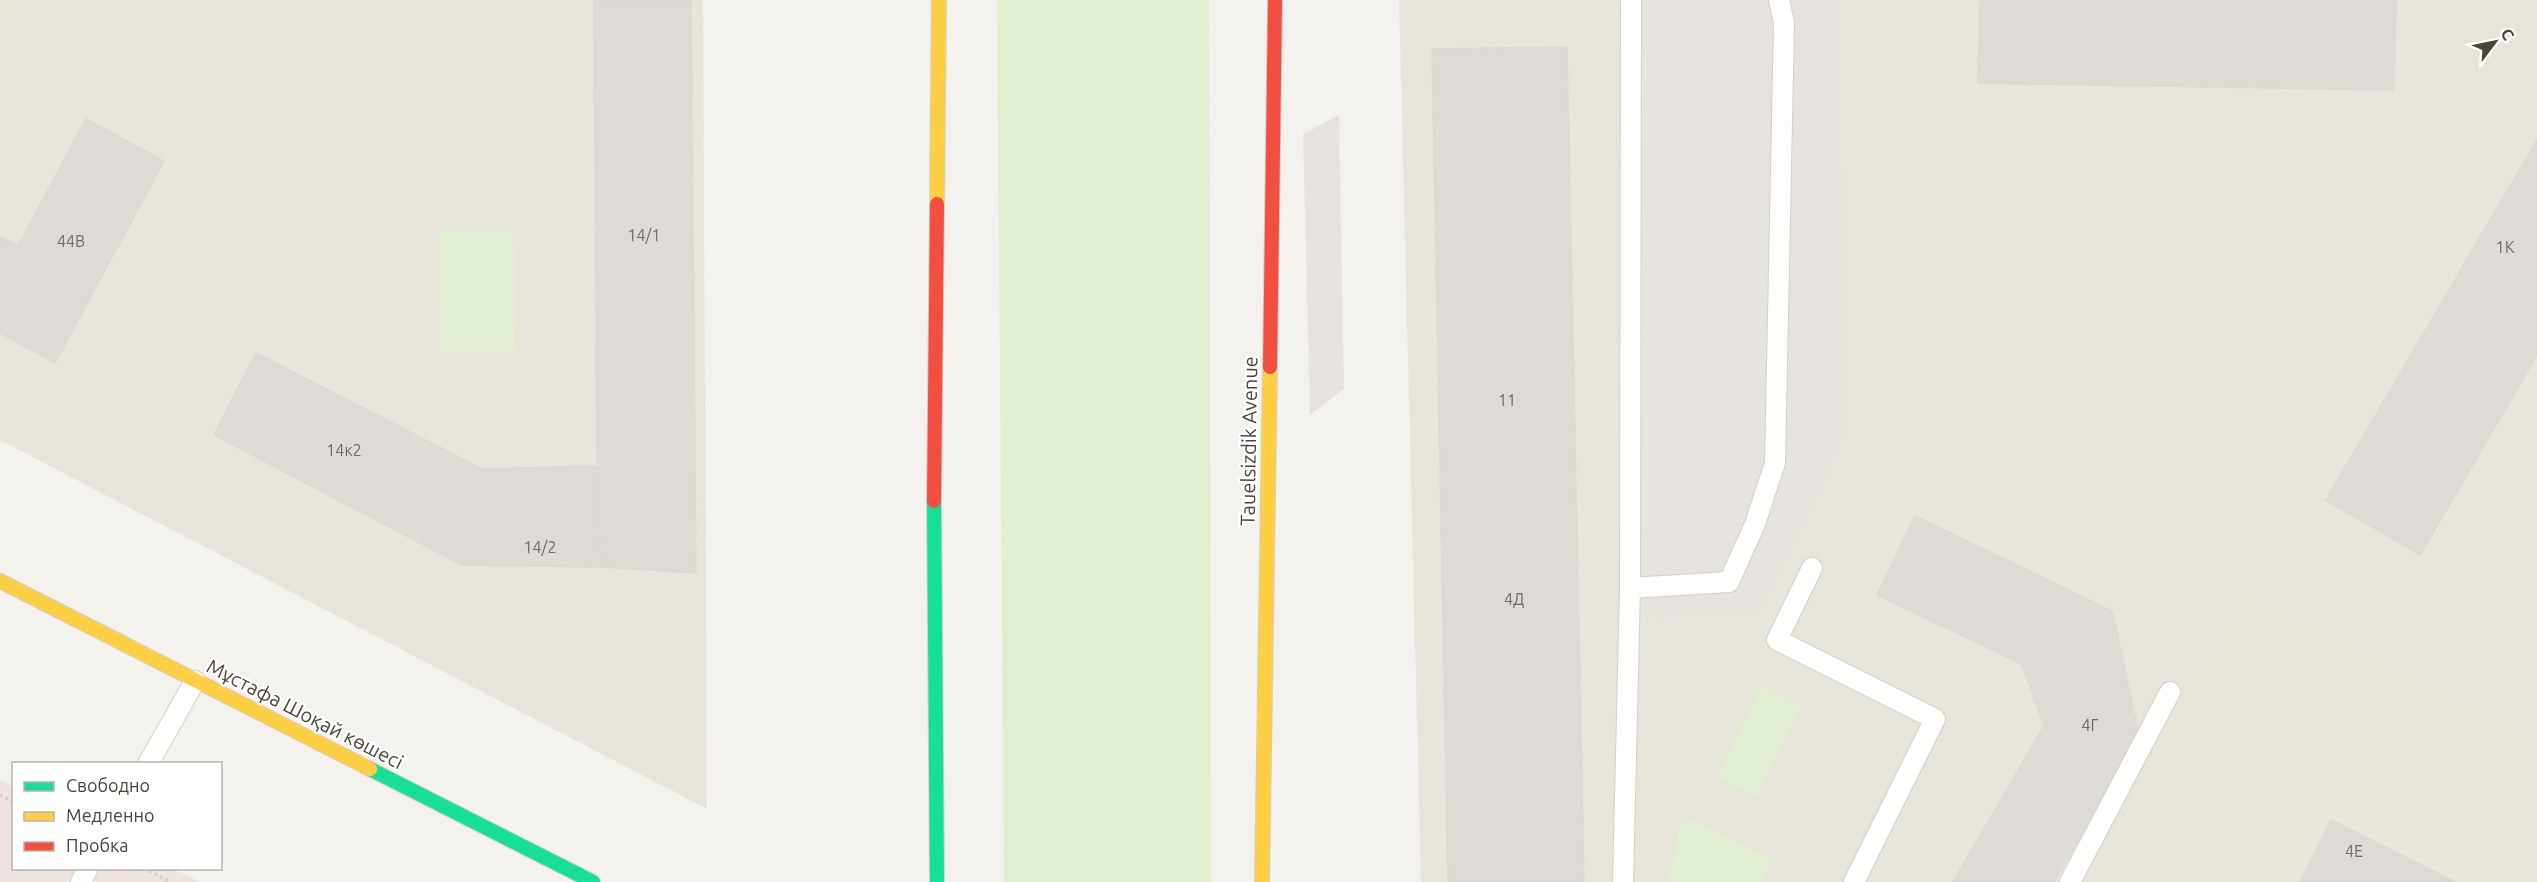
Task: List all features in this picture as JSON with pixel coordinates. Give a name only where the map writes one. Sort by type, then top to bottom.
[{"type":"street","points":[[938,882],[934,450],[939,0]]},
{"type":"street","name":"Tauelsizdik Avenue","points":[[1262,882],[1275,0]]},
{"type":"street","name":"Мұстафа Шоқай көшесі","points":[[0,581],[195,681],[554,873],[593,882]]},
{"type":"lane","points":[[1623,882],[1630,588],[1631,0]]},
{"type":"lane","points":[[1630,588],[1729,582],[1755,524],[1775,463],[1784,22],[1779,0]]},
{"type":"lane","points":[[1812,568],[1777,640],[1935,719],[1854,882]]},
{"type":"lane","points":[[149,762],[195,681]]},
{"type":"lane","points":[[2070,882],[2169,692]]},
{"type":"path","points":[[148,870],[170,882]]},
{"type":"shaded area","points":[[0,0],[703,0],[707,809],[0,440]]},
{"type":"shaded area","points":[[0,0],[64,0],[0,18]]},
{"type":"shaded area","points":[[1399,0],[2537,0],[2537,882],[1421,882]]},
{"type":"shaded area","points":[[1647,0],[1837,0],[1847,430],[1759,614],[1651,619]]},
{"type":"shaded area","points":[[1339,115],[1344,389],[1310,415],[1303,134]]},
{"type":"shaded area","points":[[2244,587],[2537,741],[2537,882],[2090,882]]},
{"type":"shaded area","points":[[0,780],[12,786],[12,870],[176,870],[200,882],[0,882]]},
{"type":"green space","points":[[997,0],[1209,0],[1211,882],[1004,882]]},
{"type":"green space","points":[[440,231],[513,231],[514,351],[441,351]]},
{"type":"green space","points":[[1761,688],[1801,708],[1756,798],[1717,778]]},
{"type":"green space","points":[[1682,816],[1771,861],[1761,882],[1669,882]]},
{"type":"building","points":[[594,0],[691,0],[691,4],[594,4]]},
{"type":"building","points":[[1980,0],[2396,0],[2394,90],[1978,83]]},
{"type":"building","points":[[594,4],[691,4],[696,573],[601,567],[597,466]]},
{"type":"building","points":[[1567,47],[1584,882],[1448,882],[1432,49]]},
{"type":"building","points":[[86,119],[164,161],[55,363],[0,333],[0,236],[18,246]]},
{"type":"building","points":[[2537,140],[2537,355],[2420,555],[2326,500]]},
{"type":"building","points":[[256,353],[482,469],[597,466],[601,567],[462,565],[214,435]]},
{"type":"building","points":[[1915,516],[2112,611],[2139,735],[2054,882],[1953,882],[2044,726],[2022,664],[1877,595]]},
{"type":"building","points":[[2331,820],[2455,882],[2300,882]]},
{"type":"traffic: fast","points":[[934,501],[937,882]]},
{"type":"traffic: fast","points":[[370,769],[593,882]]},
{"type":"traffic: slow","points":[[937,204],[939,0]]},
{"type":"traffic: slow","points":[[1262,882],[1270,367]]},
{"type":"traffic: slow","points":[[0,581],[370,769]]},
{"type":"traffic: jam","points":[[1270,367],[1275,0]]},
{"type":"traffic: jam","points":[[934,501],[937,204]]}]
